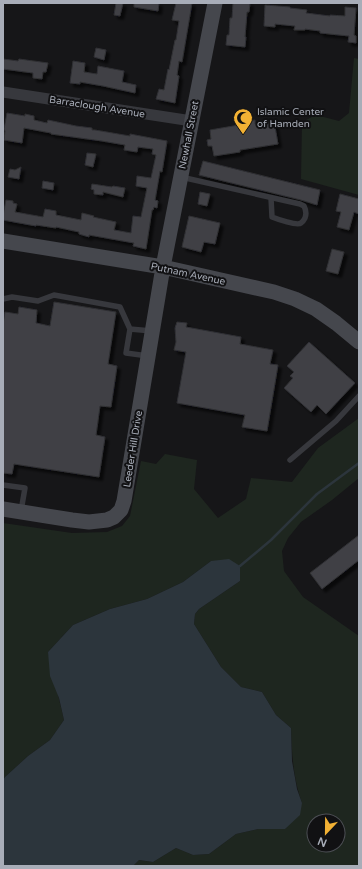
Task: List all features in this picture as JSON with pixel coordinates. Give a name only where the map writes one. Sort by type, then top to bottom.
[{"type":"street","name":"Newhall Street","points":[[163,268],[216,3]]},
{"type":"street","name":"Barraclough Avenue","points":[[3,92],[192,121]]},
{"type":"street","name":"Putnam Avenue","points":[[3,241],[163,268],[274,292],[295,299],[316,309],[359,342]]},
{"type":"street","name":"Leeder Hill Drive","points":[[3,509],[89,522],[107,520],[114,517],[121,510],[124,501],[163,268]]},
{"type":"lane","points":[[181,177],[300,204],[304,206],[306,211],[304,220],[297,224],[272,217],[271,198]]},
{"type":"lane","points":[[3,299],[12,297],[38,301],[54,295],[120,307],[130,329],[126,353],[148,356]]},
{"type":"lane","points":[[130,329],[152,332]]},
{"type":"lane","points":[[359,337],[359,342]]},
{"type":"lane","points":[[290,460],[336,421],[359,396]]},
{"type":"lane","points":[[3,485],[25,488],[21,512]]},
{"type":"shaded area","points":[[354,58],[359,59],[359,195],[301,179],[302,122],[316,115],[339,121],[349,113]]},
{"type":"shaded area","points":[[359,418],[359,478],[332,500],[301,522],[288,538],[282,551],[284,571],[303,597],[359,636],[359,866],[133,866],[139,860],[153,862],[176,848],[193,855],[209,854],[236,834],[258,829],[285,829],[302,803],[295,775],[291,728],[276,715],[262,692],[241,687],[221,667],[194,624],[195,614],[199,609],[240,581],[211,561],[183,582],[147,599],[110,609],[73,625],[48,652],[64,720],[50,740],[28,756],[3,780],[3,523],[72,533],[107,532],[122,526],[130,516],[141,461],[156,464],[165,454],[197,460],[194,489],[218,518],[246,499],[251,478],[292,482],[318,448]]},
{"type":"shaded area","points":[[229,559],[240,566],[240,581],[199,609],[195,614],[194,624],[221,667],[241,687],[262,692],[276,715],[291,728],[292,761],[297,789],[302,803],[300,815],[285,829],[258,829],[236,834],[209,854],[193,855],[176,848],[153,862],[139,860],[133,866],[3,866],[3,780],[28,756],[50,740],[64,720],[59,698],[50,676],[48,652],[73,625],[110,609],[147,599],[183,582],[211,561]]},
{"type":"building","points":[[116,3],[123,3],[120,16],[114,15]]},
{"type":"building","points":[[134,3],[159,3],[158,11],[134,7]]},
{"type":"building","points":[[176,3],[192,3],[182,62],[179,61],[177,75],[179,76],[175,103],[156,99],[159,89],[164,90],[176,40],[179,21],[172,20]]},
{"type":"building","points":[[233,3],[250,3],[249,12],[247,12],[245,47],[226,45],[227,35],[229,35],[230,18],[232,18]]},
{"type":"building","points":[[265,5],[290,7],[307,10],[306,13],[330,16],[345,16],[345,7],[356,8],[354,35],[356,36],[356,43],[348,42],[349,36],[320,33],[320,31],[305,29],[294,30],[295,26],[275,24],[275,27],[264,26]]},
{"type":"building","points":[[96,48],[106,50],[104,60],[94,57]]},
{"type":"building","points":[[3,59],[18,61],[19,59],[48,63],[46,72],[43,72],[42,79],[33,78],[33,73],[3,69]]},
{"type":"building","points":[[73,61],[85,63],[84,72],[97,74],[98,66],[124,71],[122,82],[136,85],[135,93],[80,82],[80,84],[70,83]]},
{"type":"building","points":[[7,113],[34,116],[34,120],[47,123],[48,120],[92,128],[92,130],[130,136],[130,134],[167,141],[162,172],[160,171],[155,200],[158,201],[157,208],[154,207],[152,210],[146,249],[133,246],[134,243],[89,235],[89,237],[79,234],[79,232],[56,227],[36,226],[3,220],[6,200],[13,201],[13,203],[17,204],[15,212],[43,217],[45,209],[56,211],[56,215],[81,220],[82,213],[116,222],[114,230],[131,233],[133,216],[141,217],[147,188],[136,186],[137,176],[151,178],[156,155],[152,154],[153,149],[138,147],[137,152],[124,150],[125,145],[51,134],[24,128],[22,143],[4,140],[4,129]]},
{"type":"building","name":"Islamic Center of Hamden","points":[[255,120],[255,124],[274,121],[278,144],[214,156],[212,146],[208,146],[207,140],[211,139],[210,130],[239,125],[239,123]]},
{"type":"building","points":[[87,153],[96,154],[93,167],[85,165]]},
{"type":"building","points":[[203,161],[320,190],[317,205],[199,175]]},
{"type":"building","points":[[21,167],[19,179],[8,177],[10,169],[15,170]]},
{"type":"building","points":[[43,181],[54,183],[53,190],[42,188]]},
{"type":"building","points":[[92,184],[125,188],[123,197],[103,192],[103,195],[94,194],[94,190],[91,189]]},
{"type":"building","points":[[200,192],[210,194],[207,206],[198,204]]},
{"type":"building","points":[[340,194],[359,199],[359,214],[354,212],[349,230],[337,227],[341,212],[336,211]]},
{"type":"building","points":[[189,216],[220,223],[215,244],[204,242],[201,252],[182,247]]},
{"type":"building","points":[[332,249],[344,252],[338,274],[326,271]]},
{"type":"building","points":[[54,302],[116,312],[108,364],[117,366],[111,407],[100,406],[96,435],[105,437],[99,477],[14,464],[12,474],[3,473],[3,324],[5,312],[18,314],[19,307],[37,310],[36,323],[50,326]]},
{"type":"building","points":[[177,322],[187,323],[186,327],[241,337],[240,344],[273,350],[270,364],[278,365],[267,431],[242,427],[245,415],[177,403],[186,352],[174,350],[176,342],[175,328]]},
{"type":"building","points":[[309,342],[355,383],[326,414],[317,405],[311,412],[284,388],[293,378],[290,376],[294,372],[287,366]]},
{"type":"building","points":[[359,535],[359,560],[322,589],[310,573]]},
{"type":"waterway","points":[[240,566],[271,540],[317,494],[359,463]]},
{"type":"place","name":"Islamic Center of Hamden","points":[[243,135]]}]
